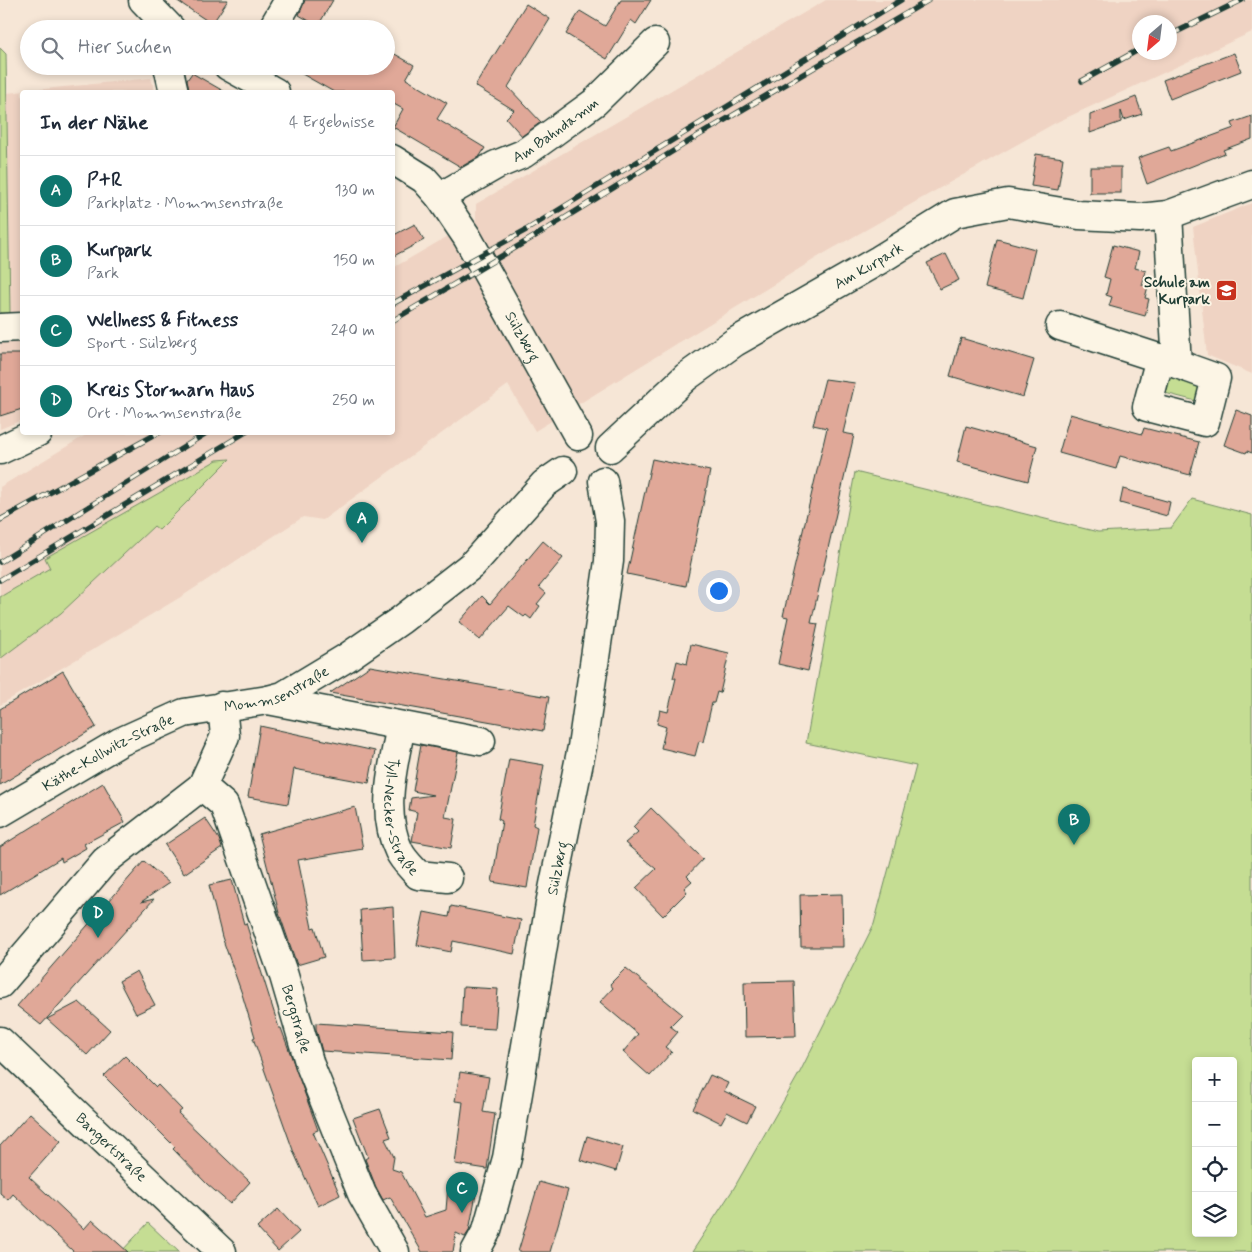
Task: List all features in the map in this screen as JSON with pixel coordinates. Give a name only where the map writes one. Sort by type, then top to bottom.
[{"type":"street","points":[[143,0],[162,20]]},
{"type":"street","points":[[277,20],[289,0]]},
{"type":"street","name":"Am Bahndamm","points":[[440,197],[496,165],[523,154],[551,134],[595,102],[655,43]]},
{"type":"street","points":[[170,75],[174,90]]},
{"type":"street","points":[[249,75],[272,90]]},
{"type":"street","name":"Sülzberg","points":[[395,161],[424,179],[440,197],[467,237],[578,436]]},
{"type":"street","name":"Am Kurpark","points":[[610,448],[686,377],[735,342],[879,260],[954,213],[1008,203],[1079,216],[1140,218],[1168,215],[1252,184]]},
{"type":"street","points":[[1060,326],[1169,361],[1168,215]]},
{"type":"street","points":[[0,328],[20,327]]},
{"type":"street","points":[[585,434],[600,438],[610,448],[612,455],[611,470],[602,481],[588,486],[580,485],[567,477],[563,471],[561,463],[565,446],[578,436],[585,434]]},
{"type":"street","points":[[0,450],[32,435]]},
{"type":"street","name":"Mommsenstraße","points":[[0,984],[105,861],[202,786],[225,736],[222,706],[268,700],[283,696],[346,658],[402,620],[472,565],[544,484],[563,471]]},
{"type":"street","name":"Sülzberg","points":[[475,1252],[487,1230],[507,1158],[550,904],[582,747],[609,561],[610,521],[602,481]]},
{"type":"street","points":[[268,700],[481,741]]},
{"type":"street","name":"Käthe-Kollwitz-Straße","points":[[0,813],[120,742],[184,712],[222,706]]},
{"type":"street","name":"Tyll-Necker-Straße","points":[[401,726],[392,774],[388,814],[399,852],[418,875],[448,878]]},
{"type":"street","name":"Bergstraße","points":[[202,786],[224,805],[284,976],[310,1065],[362,1194],[395,1252]]},
{"type":"street","name":"Bangertstraße","points":[[0,1041],[222,1252]]},
{"type":"shaded area","points":[[826,0],[1252,0],[1252,32],[1055,123],[823,254],[535,431],[508,385],[323,520],[303,517],[184,595],[0,705],[0,487],[86,435],[395,435],[395,267],[476,220],[476,204]]},
{"type":"shaded area","points":[[151,78],[154,90],[35,90]]},
{"type":"shaded area","points":[[20,92],[20,312],[10,313],[6,93]]},
{"type":"shaded area","name":"Schule am Kurpark","points":[[1252,203],[1252,374],[1207,355],[1193,227]]},
{"type":"shaded area","points":[[20,336],[20,421],[0,429],[0,338]]},
{"type":"green space","points":[[0,48],[6,54],[10,313],[0,314]]},
{"type":"green space","points":[[1170,375],[1200,384],[1196,401],[1165,393]]},
{"type":"green space","points":[[230,459],[159,530],[154,526],[61,613],[0,659],[0,597],[50,568],[45,558],[217,460]]},
{"type":"green space","points":[[855,472],[1098,532],[1171,528],[1192,499],[1252,515],[1252,1252],[692,1252],[734,1188],[800,1072],[874,924],[916,766],[806,743]]},
{"type":"green space","points":[[148,1223],[179,1252],[121,1252]]},
{"type":"building","points":[[176,0],[228,0],[215,20],[206,20]]},
{"type":"building","points":[[305,0],[333,0],[321,20],[308,20],[299,15]]},
{"type":"building","points":[[621,0],[651,0],[636,24],[631,20],[607,59],[566,34],[580,11],[605,26]]},
{"type":"building","points":[[526,4],[550,19],[508,87],[541,122],[522,136],[506,118],[514,110],[475,86]]},
{"type":"building","points":[[1234,53],[1241,71],[1170,99],[1163,80]]},
{"type":"building","points":[[395,54],[414,65],[406,79],[447,103],[437,119],[485,148],[480,156],[461,167],[395,128],[395,123],[403,109],[395,105],[395,90],[330,90],[304,75],[395,75]]},
{"type":"building","points":[[191,75],[195,75],[222,90],[189,90],[187,80]]},
{"type":"building","points":[[1136,97],[1142,114],[1124,120],[1121,111],[1121,122],[1090,133],[1090,115]]},
{"type":"building","points":[[1252,116],[1252,139],[1223,150],[1225,153],[1147,184],[1138,158],[1169,147],[1171,151],[1234,128],[1232,123]]},
{"type":"building","points":[[1036,154],[1063,158],[1058,190],[1031,186]]},
{"type":"building","points":[[1090,167],[1121,167],[1121,193],[1090,193]]},
{"type":"building","points":[[415,224],[424,240],[395,255],[395,234]]},
{"type":"building","points":[[997,239],[1035,249],[1023,298],[985,288]]},
{"type":"building","points":[[1113,245],[1139,252],[1135,268],[1146,271],[1142,285],[1148,286],[1145,298],[1149,299],[1145,316],[1109,306],[1112,297],[1106,295],[1110,279],[1104,277]]},
{"type":"building","points":[[946,254],[959,280],[940,289],[927,263]]},
{"type":"building","points":[[961,338],[1034,360],[1023,397],[950,376]]},
{"type":"building","points":[[0,354],[20,354],[20,410],[0,416]]},
{"type":"building","points":[[825,379],[855,383],[843,433],[854,435],[811,623],[818,624],[808,671],[778,664],[788,617],[783,616],[827,428],[813,425]]},
{"type":"building","points":[[1236,410],[1252,416],[1252,453],[1247,451],[1246,453],[1224,445]]},
{"type":"building","points":[[1070,414],[1142,434],[1144,428],[1199,442],[1190,475],[1120,456],[1116,469],[1059,453]]},
{"type":"building","points":[[966,426],[1037,446],[1028,481],[957,462]]},
{"type":"building","points":[[652,459],[710,471],[686,586],[627,574]]},
{"type":"building","points":[[1123,489],[1170,502],[1167,516],[1120,503]]},
{"type":"building","points":[[543,541],[563,558],[539,587],[546,593],[537,604],[540,606],[531,619],[526,615],[524,617],[509,606],[480,640],[459,622],[482,596],[490,604]]},
{"type":"building","points":[[691,644],[729,653],[720,693],[717,692],[714,703],[712,703],[703,742],[699,741],[695,756],[661,748],[666,727],[657,724],[660,710],[668,712],[676,678],[673,678],[677,661],[687,664]]},
{"type":"building","points":[[370,666],[549,697],[543,731],[330,693]]},
{"type":"building","points":[[63,671],[96,727],[0,785],[0,709]]},
{"type":"building","points":[[260,726],[375,751],[369,783],[294,769],[288,804],[248,797]]},
{"type":"building","points":[[421,745],[458,752],[445,817],[456,819],[451,848],[412,841],[417,812],[409,810],[411,798],[433,795],[413,791]]},
{"type":"building","points":[[509,759],[544,765],[533,825],[537,827],[527,888],[492,882],[502,821],[498,819]]},
{"type":"building","points":[[103,783],[125,822],[84,844],[86,848],[62,862],[61,858],[0,895],[0,847]]},
{"type":"building","points":[[355,807],[363,849],[298,860],[312,928],[315,927],[324,957],[297,965],[279,913],[259,834]]},
{"type":"building","points":[[651,808],[703,859],[687,876],[692,881],[684,888],[687,892],[663,916],[636,888],[656,869],[625,843],[638,832],[633,827]]},
{"type":"building","points":[[205,818],[219,839],[222,848],[184,874],[165,845]]},
{"type":"building","points":[[144,861],[169,883],[141,902],[154,899],[41,1025],[17,1006]]},
{"type":"building","points":[[232,880],[244,924],[246,923],[279,1028],[281,1028],[318,1130],[313,1132],[340,1195],[318,1206],[294,1153],[253,1038],[255,1037],[242,994],[222,937],[209,885]]},
{"type":"building","points":[[842,894],[843,947],[801,947],[800,895]]},
{"type":"building","points":[[451,906],[521,920],[514,954],[453,941],[451,952],[417,945],[424,912],[449,917]]},
{"type":"building","points":[[393,907],[395,958],[363,960],[360,910]]},
{"type":"building","points":[[626,968],[682,1014],[670,1026],[678,1032],[665,1047],[672,1052],[650,1076],[623,1052],[638,1034],[600,1002],[613,988],[610,984]]},
{"type":"building","points":[[137,971],[155,1005],[136,1014],[119,981]]},
{"type":"building","points":[[794,981],[796,1036],[745,1037],[744,982]]},
{"type":"building","points":[[463,987],[498,989],[495,1029],[461,1027]]},
{"type":"building","points":[[79,1002],[110,1030],[87,1055],[47,1019]]},
{"type":"building","points":[[316,1023],[453,1032],[451,1060],[322,1051]]},
{"type":"building","points":[[125,1056],[156,1087],[158,1085],[182,1110],[178,1113],[250,1182],[230,1204],[207,1184],[173,1149],[175,1147],[104,1076]]},
{"type":"building","points":[[460,1072],[489,1077],[483,1112],[495,1114],[487,1169],[455,1164],[463,1102],[455,1101]]},
{"type":"building","points":[[710,1075],[728,1083],[724,1091],[755,1106],[747,1122],[727,1112],[721,1123],[693,1109]]},
{"type":"building","points":[[380,1109],[391,1137],[385,1139],[394,1157],[392,1169],[401,1172],[425,1217],[446,1210],[448,1186],[476,1194],[469,1231],[465,1237],[456,1233],[453,1252],[422,1252],[390,1197],[383,1200],[376,1187],[365,1159],[368,1157],[353,1118]]},
{"type":"building","points":[[30,1113],[61,1141],[29,1177],[84,1229],[92,1220],[128,1252],[74,1252],[13,1194],[8,1200],[0,1193],[0,1146]]},
{"type":"building","points":[[587,1136],[623,1147],[616,1171],[580,1160]]},
{"type":"building","points":[[539,1182],[568,1190],[550,1252],[518,1252]]},
{"type":"building","points":[[278,1209],[299,1232],[278,1251],[257,1228]]},
{"type":"railway","points":[[395,302],[526,230],[901,0]]},
{"type":"railway","points":[[395,319],[547,229],[691,140],[929,0]]},
{"type":"railway","points":[[1177,32],[1242,0]]},
{"type":"railway","points":[[1082,81],[1132,53]]},
{"type":"railway","points":[[0,520],[155,435]]},
{"type":"railway","points":[[0,562],[203,435]]},
{"type":"railway","points":[[0,580],[241,435]]},
{"type":"place","name":"Schule am Kurpark","points":[[1226,291]]},
{"type":"place","name":"P+R","points":[[362,543]]},
{"type":"place","name":"Kurpark","points":[[1074,845]]},
{"type":"place","name":"Kreis Stormarn Haus","points":[[98,938]]},
{"type":"place","name":"Wellness & Fitness","points":[[462,1213]]}]
